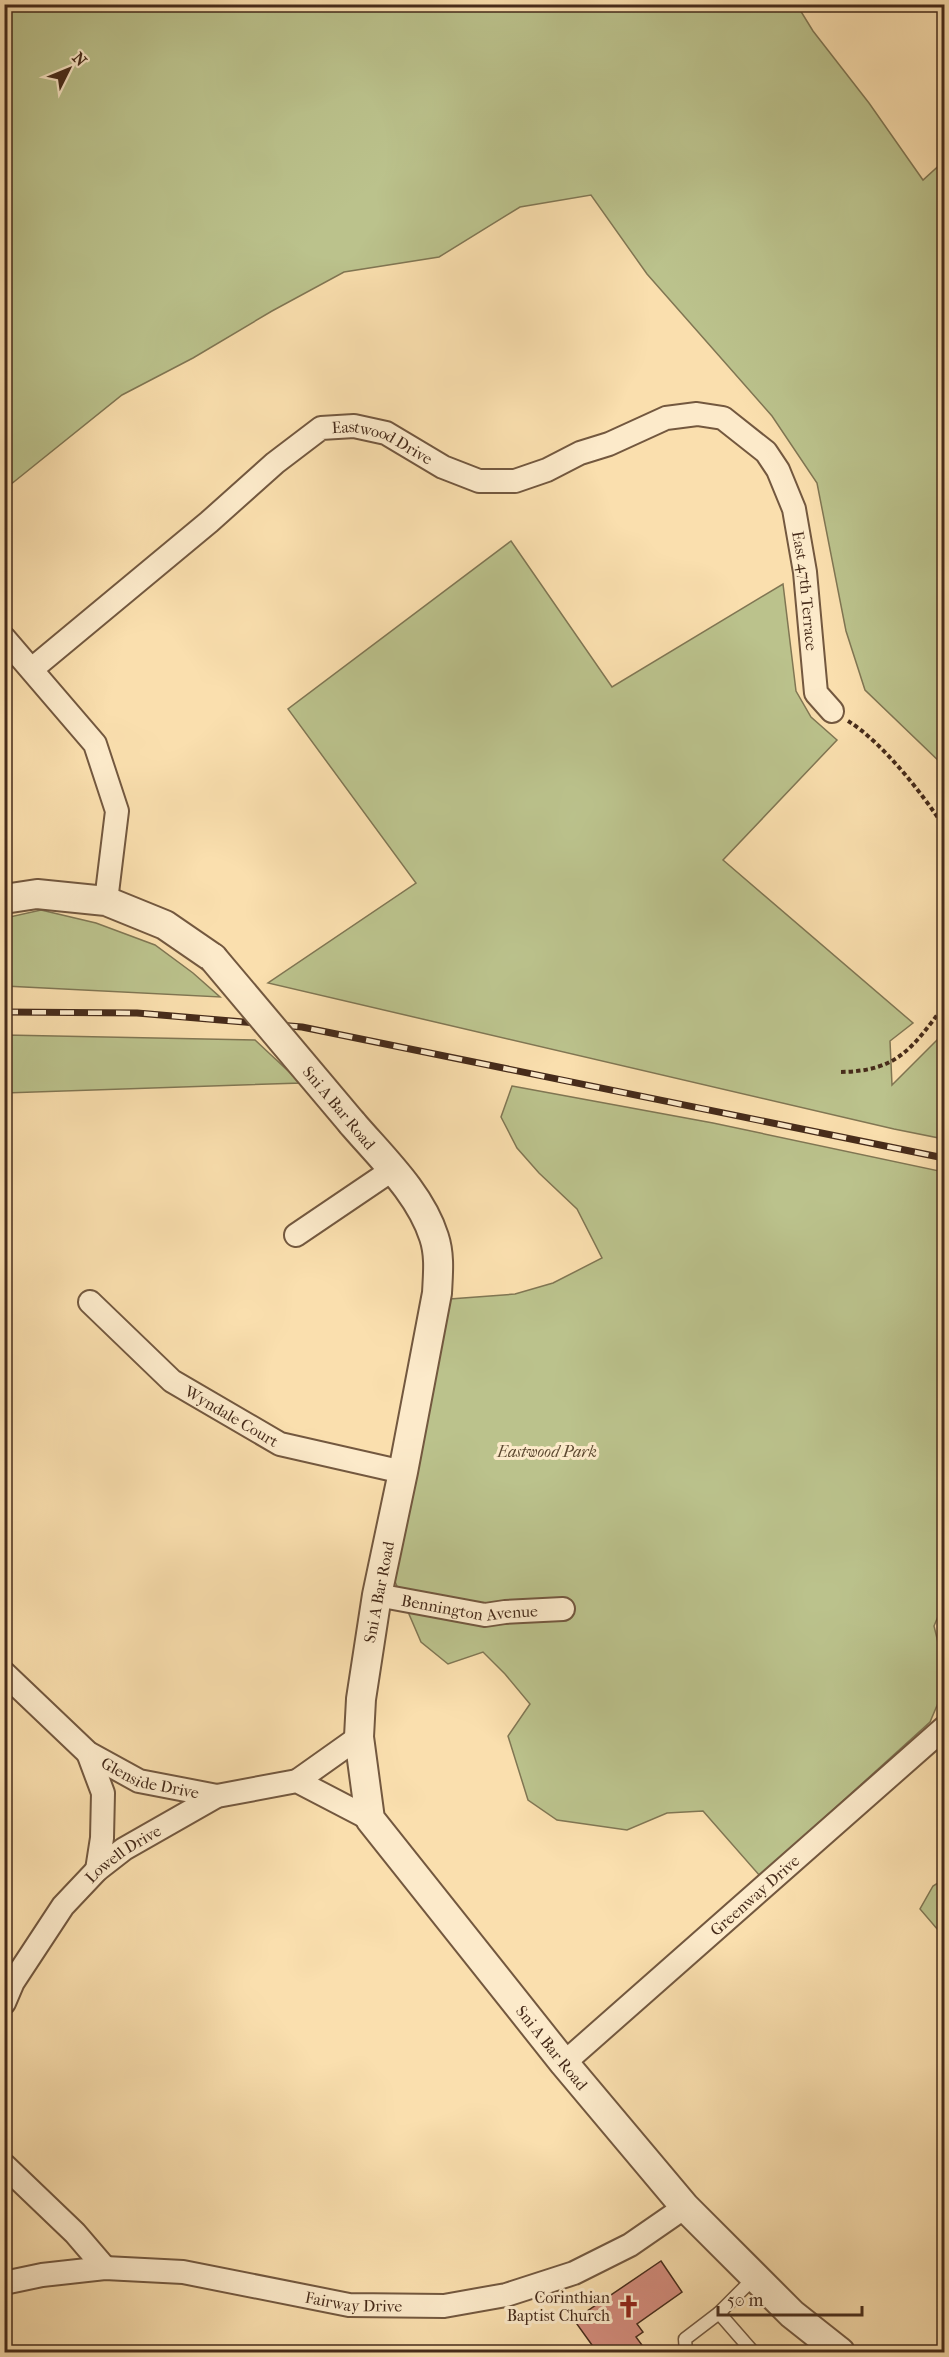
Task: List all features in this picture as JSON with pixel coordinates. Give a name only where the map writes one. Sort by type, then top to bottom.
[{"type":"street","name":"Eastwood Drive","points":[[32,669],[209,522],[275,463],[321,428],[354,426],[386,433],[443,466],[478,481],[515,481],[547,470],[580,453],[609,444],[666,418],[697,414],[723,418],[766,452],[778,470]]},
{"type":"street","name":"East 47th Terrace","points":[[778,470],[794,509],[805,572],[816,693],[832,711]]},
{"type":"street","points":[[4,638],[95,744],[117,811],[106,901]]},
{"type":"street","name":"Sni A Bar Road","points":[[4,899],[37,894],[106,901],[165,925],[213,958],[392,1170],[425,1214],[435,1239],[439,1266],[437,1293],[377,1595],[361,1699],[359,1737],[370,1820],[564,2063],[685,2207],[792,2314],[840,2352]]},
{"type":"street","points":[[296,1235],[392,1170]]},
{"type":"street","name":"Wyndale Court","points":[[90,1302],[172,1381],[280,1444],[403,1472]]},
{"type":"street","name":"Bennington Avenue","points":[[377,1595],[485,1615],[563,1609]]},
{"type":"street","name":"Glenside Drive","points":[[4,1673],[88,1752],[139,1781],[217,1796]]},
{"type":"street","name":"Greenway Drive","points":[[564,2063],[945,1728]]},
{"type":"street","name":"Lowell Drive","points":[[4,2003],[13,1982],[63,1906],[97,1870],[124,1849],[217,1796],[297,1781],[359,1737]]},
{"type":"street","name":"Glenside Drive","points":[[88,1752],[103,1793],[102,1838],[97,1870]]},
{"type":"street","points":[[297,1781],[370,1820]]},
{"type":"street","points":[[4,2165],[75,2233],[105,2268]]},
{"type":"street","name":"Fairway Drive","points":[[4,2283],[42,2275],[105,2268],[183,2272],[349,2305],[444,2306],[506,2295],[574,2273],[630,2245],[685,2207]]},
{"type":"lane","points":[[686,2352],[685,2339],[719,2313],[754,2277]]},
{"type":"lane","points":[[719,2313],[753,2352]]},
{"type":"path","points":[[832,711],[855,725],[890,758],[945,827]]},
{"type":"path","points":[[841,1072],[876,1069],[896,1061],[920,1038],[945,1006]]},
{"type":"green space","points":[[5,4],[797,5],[813,31],[869,103],[923,180],[944,161],[944,766],[865,690],[846,631],[817,483],[772,416],[647,274],[591,195],[520,207],[439,257],[344,272],[193,358],[122,395],[5,489]]},
{"type":"green space","points":[[511,541],[612,687],[783,584],[796,691],[811,717],[837,740],[723,860],[913,1023],[890,1041],[892,1085],[944,1033],[944,1139],[268,983],[416,883],[288,709]]},
{"type":"green space","points":[[41,910],[96,923],[155,945],[193,973],[220,997],[5,986],[5,918]]},
{"type":"green space","points":[[5,1035],[255,1040],[301,1083],[5,1093]]},
{"type":"green space","name":"Eastwood Park","points":[[512,1086],[713,1123],[944,1172],[944,1602],[934,1626],[944,1667],[944,1689],[930,1722],[760,1876],[703,1811],[667,1813],[627,1830],[557,1820],[528,1800],[508,1736],[530,1704],[483,1652],[448,1664],[421,1642],[393,1577],[450,1299],[515,1294],[553,1283],[602,1258],[577,1209],[539,1173],[517,1148],[501,1117]]},
{"type":"green space","points":[[944,1879],[944,1937],[920,1909],[933,1886]]},
{"type":"building","name":"Corinthian Baptist Church","points":[[661,2261],[682,2292],[637,2324],[643,2332],[636,2337],[647,2352],[597,2352],[574,2320]]},
{"type":"railway","points":[[4,1012],[137,1013],[302,1027],[944,1158]]},
{"type":"place","name":"Corinthian Baptist Church","points":[[628,2306]]}]
